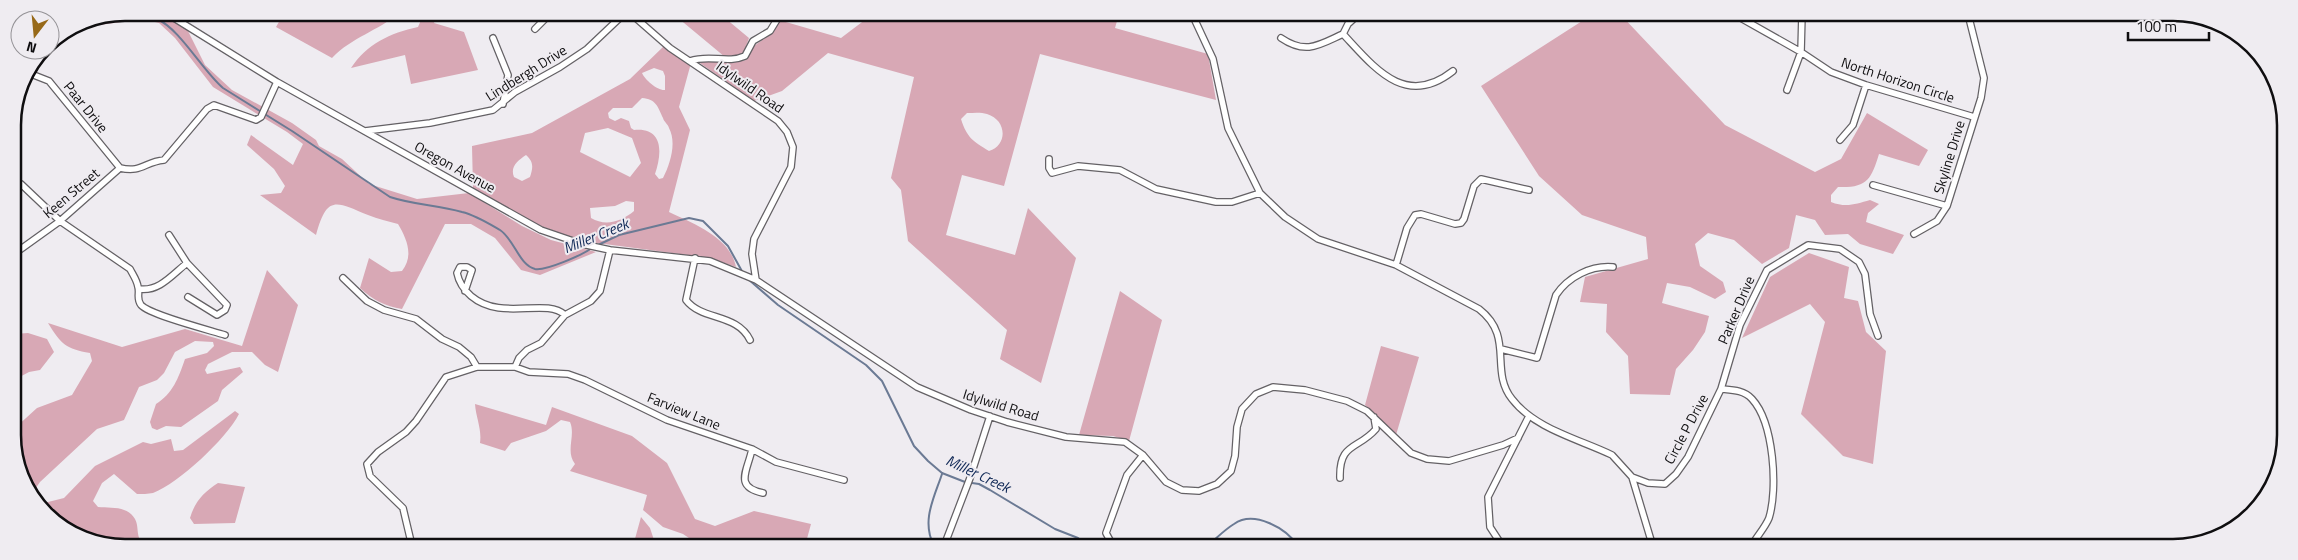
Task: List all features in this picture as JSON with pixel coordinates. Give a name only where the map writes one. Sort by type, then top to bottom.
[{"type":"street","name":"Oregon Avenue","points":[[180,21],[277,82],[541,230],[582,244],[610,250],[710,261],[756,280]]},
{"type":"street","points":[[535,29],[543,21]]},
{"type":"street","name":"Lindbergh Drive","points":[[365,131],[448,120],[493,110],[503,104],[514,92],[560,67],[587,49],[617,21]]},
{"type":"street","name":"Idylwild Road","points":[[639,21],[670,48],[778,121],[787,132],[793,147],[791,167],[754,239],[752,254],[756,280],[917,386],[953,403],[990,416],[1066,437],[1125,442],[1143,455],[1166,482],[1182,490],[1200,490],[1217,484],[1231,471],[1235,456],[1237,427],[1242,409],[1256,394],[1273,387],[1305,390],[1347,401],[1374,417],[1411,453],[1427,459],[1449,461],[1482,452],[1518,438]]},
{"type":"street","points":[[690,60],[702,56],[737,60],[745,56],[753,41],[770,31],[776,21]]},
{"type":"street","points":[[1195,21],[1213,59],[1228,128],[1260,193],[1285,217],[1318,239],[1396,265],[1489,316],[1497,330],[1501,349],[1503,380],[1512,398],[1529,416],[1612,455],[1632,477],[1651,539]]},
{"type":"street","points":[[1281,38],[1292,46],[1304,48],[1314,46],[1343,34],[1351,21]]},
{"type":"street","name":"North Horizon Circle","points":[[1746,21],[1801,52],[1831,72],[1866,85],[1974,118]]},
{"type":"street","points":[[1787,90],[1801,52],[1802,21]]},
{"type":"street","name":"Skyline Drive","points":[[1914,234],[1937,220],[1947,206],[1981,98],[1984,78],[1970,21]]},
{"type":"street","points":[[1343,34],[1379,72],[1392,81],[1406,85],[1423,85],[1440,79],[1453,71]]},
{"type":"street","points":[[493,38],[508,75],[503,104]]},
{"type":"street","name":"Paar Drive","points":[[34,75],[49,81],[120,168]]},
{"type":"street","points":[[120,168],[137,170],[156,161],[164,160],[207,109],[214,105],[256,120],[261,117],[277,82]]},
{"type":"street","points":[[1840,140],[1853,125],[1866,85]]},
{"type":"street","points":[[1050,159],[1049,168],[1052,173],[1078,166],[1120,170],[1156,190],[1216,202],[1232,202],[1260,193]]},
{"type":"street","name":"Keen Street","points":[[21,249],[60,221],[120,168]]},
{"type":"street","points":[[1396,265],[1407,228],[1415,215],[1421,214],[1455,224],[1460,223],[1464,219],[1474,186],[1480,179],[1529,190]]},
{"type":"street","points":[[21,184],[60,221],[85,240],[130,269],[139,289],[138,299],[142,306],[154,312],[225,335]]},
{"type":"street","points":[[1873,185],[1947,206]]},
{"type":"street","points":[[169,235],[187,263],[227,305],[225,310],[217,315],[188,297]]},
{"type":"street","name":"Parker Drive","points":[[1721,389],[1740,325],[1767,270],[1808,245],[1840,249],[1859,262],[1866,274],[1870,314],[1878,336]]},
{"type":"street","points":[[515,367],[519,358],[526,350],[541,343],[565,315],[591,301],[600,291],[610,250]]},
{"type":"street","points":[[695,258],[686,300],[692,307],[737,324],[746,331],[750,340]]},
{"type":"street","points":[[139,289],[149,290],[158,287],[187,263]]},
{"type":"street","points":[[1501,349],[1537,358],[1556,295],[1560,289],[1573,278],[1588,271],[1613,267]]},
{"type":"street","points":[[343,278],[367,301],[384,310],[416,319],[442,340],[460,347],[471,357],[477,367]]},
{"type":"street","points":[[465,291],[480,303],[498,309],[545,308],[561,311],[565,315]]},
{"type":"street","name":"Farview Lane","points":[[410,539],[403,508],[370,476],[367,464],[384,446],[411,427],[428,406],[446,377],[477,367],[515,367],[529,372],[568,374],[586,380],[667,420],[752,449],[776,462],[844,480]]},
{"type":"street","name":"Circle P Drive","points":[[1632,477],[1648,484],[1665,484],[1676,474],[1688,457],[1721,389],[1739,390],[1753,400],[1767,428],[1772,446],[1772,507],[1768,520],[1756,539]]},
{"type":"street","points":[[947,539],[970,478],[990,416]]},
{"type":"street","points":[[1498,539],[1490,527],[1488,497],[1529,416]]},
{"type":"street","points":[[1340,478],[1340,463],[1343,455],[1347,449],[1371,435],[1376,429],[1374,417]]},
{"type":"street","points":[[752,449],[744,479],[745,484],[754,492],[763,493]]},
{"type":"street","points":[[1109,539],[1106,533],[1127,475],[1143,455]]},
{"type":"shaded area","points":[[129,21],[97,25],[111,22]]},
{"type":"shaded area","points":[[151,21],[173,21],[187,29],[205,65],[232,90],[292,123],[316,140],[319,146],[342,159],[369,184],[417,199],[469,193],[522,226],[551,240],[596,252],[540,275],[521,270],[495,238],[471,224],[445,224],[402,309],[379,302],[360,288],[369,258],[391,272],[402,271],[406,265],[408,248],[398,224],[348,207],[334,205],[329,207],[324,213],[316,235],[260,195],[281,193],[285,186],[274,169],[247,145],[251,135],[293,165],[303,144],[287,132],[213,87],[175,38],[159,23]]},
{"type":"shaded area","points":[[279,21],[388,21],[356,39],[332,58],[276,27]]},
{"type":"shaded area","points":[[421,21],[435,21],[434,23],[464,32],[478,70],[411,84],[405,55],[351,68],[364,52],[380,41],[389,36],[418,27]]},
{"type":"shaded area","points":[[682,21],[729,21],[749,38],[743,55],[725,57]]},
{"type":"shaded area","points":[[778,21],[841,38],[863,21],[1117,21],[1115,28],[1208,54],[1216,100],[1040,54],[1004,186],[962,175],[946,235],[1015,255],[1028,208],[1076,258],[1041,383],[1000,359],[1007,330],[908,241],[901,190],[891,178],[914,77],[828,53],[782,91],[754,101],[697,61],[702,59],[736,62],[746,60],[754,46],[772,33]],"holes":[[[967,113],[980,113],[994,117],[1003,132],[1000,144],[989,151],[968,135],[961,119]]]},
{"type":"shaded area","points":[[1582,21],[1627,21],[1725,125],[1815,172],[1841,159],[1867,113],[1928,150],[1919,166],[1879,154],[1873,170],[1866,181],[1856,186],[1838,187],[1831,195],[1831,202],[1841,205],[1851,205],[1870,200],[1879,204],[1868,213],[1866,222],[1904,235],[1893,254],[1860,244],[1848,234],[1825,235],[1815,220],[1796,215],[1789,248],[1762,264],[1734,240],[1708,233],[1695,244],[1700,266],[1723,282],[1726,292],[1715,299],[1690,287],[1667,283],[1662,303],[1709,316],[1705,332],[1693,350],[1676,369],[1670,395],[1630,394],[1628,356],[1606,332],[1607,304],[1580,302],[1585,277],[1648,259],[1646,237],[1582,215],[1539,176],[1481,86]]},
{"type":"shaded area","points":[[664,46],[691,63],[679,107],[690,130],[669,212],[700,227],[719,240],[727,247],[736,267],[710,258],[582,241],[535,224],[473,188],[472,146],[532,133],[630,79]],"holes":[[[654,68],[663,71],[665,90],[659,89],[652,84],[642,73]],[[642,98],[650,100],[658,107],[668,127],[671,134],[672,147],[670,160],[663,178],[659,179],[655,174],[659,158],[656,137],[644,130],[634,130],[631,128],[629,121],[621,118],[615,121],[609,118],[608,113],[613,108],[632,108]],[[608,128],[632,138],[641,163],[630,177],[580,152],[585,133]],[[526,155],[532,165],[530,177],[522,181],[514,177],[513,173],[515,164]],[[626,201],[634,202],[634,211],[614,222],[602,222],[591,218],[590,208],[615,206]]]},
{"type":"shaded area","points":[[1809,253],[1849,267],[1844,298],[1858,301],[1866,332],[1886,351],[1873,464],[1843,456],[1801,414],[1825,322],[1810,304],[1742,338],[1770,277]]},
{"type":"shaded area","points":[[267,270],[298,305],[278,372],[265,365],[252,352],[232,352],[208,364],[205,370],[207,374],[240,367],[243,372],[222,390],[218,401],[181,427],[166,426],[157,430],[152,428],[150,422],[156,404],[167,395],[174,385],[185,359],[207,353],[214,346],[213,342],[195,341],[175,352],[164,373],[157,380],[139,387],[124,420],[97,429],[35,487],[23,455],[21,423],[37,408],[72,395],[92,361],[90,353],[75,350],[61,341],[48,323],[122,347],[185,329],[242,346]]},
{"type":"shaded area","points":[[1120,291],[1162,320],[1129,441],[1113,436],[1079,435]]},
{"type":"shaded area","points":[[28,333],[47,339],[54,352],[40,370],[29,372],[21,376],[21,334]]},
{"type":"shaded area","points":[[1381,346],[1419,357],[1396,435],[1365,405]]},
{"type":"shaded area","points":[[475,404],[546,425],[552,407],[632,436],[667,463],[695,519],[715,526],[754,511],[811,524],[807,539],[690,539],[683,534],[663,527],[643,510],[647,495],[570,471],[575,464],[571,454],[572,427],[570,422],[561,420],[546,431],[511,443],[505,451],[480,443]]},
{"type":"shaded area","points":[[235,411],[239,414],[224,435],[201,459],[164,488],[153,493],[137,494],[114,474],[102,483],[93,501],[98,507],[119,508],[132,515],[136,522],[140,539],[111,538],[91,533],[67,521],[47,502],[64,498],[95,466],[143,442],[151,444],[171,439],[174,451],[183,450]]},
{"type":"shaded area","points":[[218,483],[245,487],[235,523],[194,524],[190,518],[197,502],[208,490]]},
{"type":"shaded area","points":[[641,517],[650,528],[654,539],[635,539]]},
{"type":"waterway","name":"Miller Creek","points":[[161,21],[174,31],[223,88],[292,131],[390,197],[467,213],[505,234],[529,267],[535,269],[547,268],[580,255],[592,248]]},
{"type":"waterway","name":"Miller Creek","points":[[596,246],[619,235],[689,218],[703,221],[728,246],[743,273]]},
{"type":"waterway","name":"Miller Creek","points":[[748,279],[778,305],[866,365],[882,381],[914,446],[942,473],[965,482],[979,484],[1055,529],[1079,539]]},
{"type":"waterway","points":[[931,539],[929,528],[930,510],[942,474]]},
{"type":"waterway","name":"Miller Creek","points":[[1215,539],[1234,524],[1242,520],[1251,519],[1260,520],[1278,527],[1293,539]]}]
